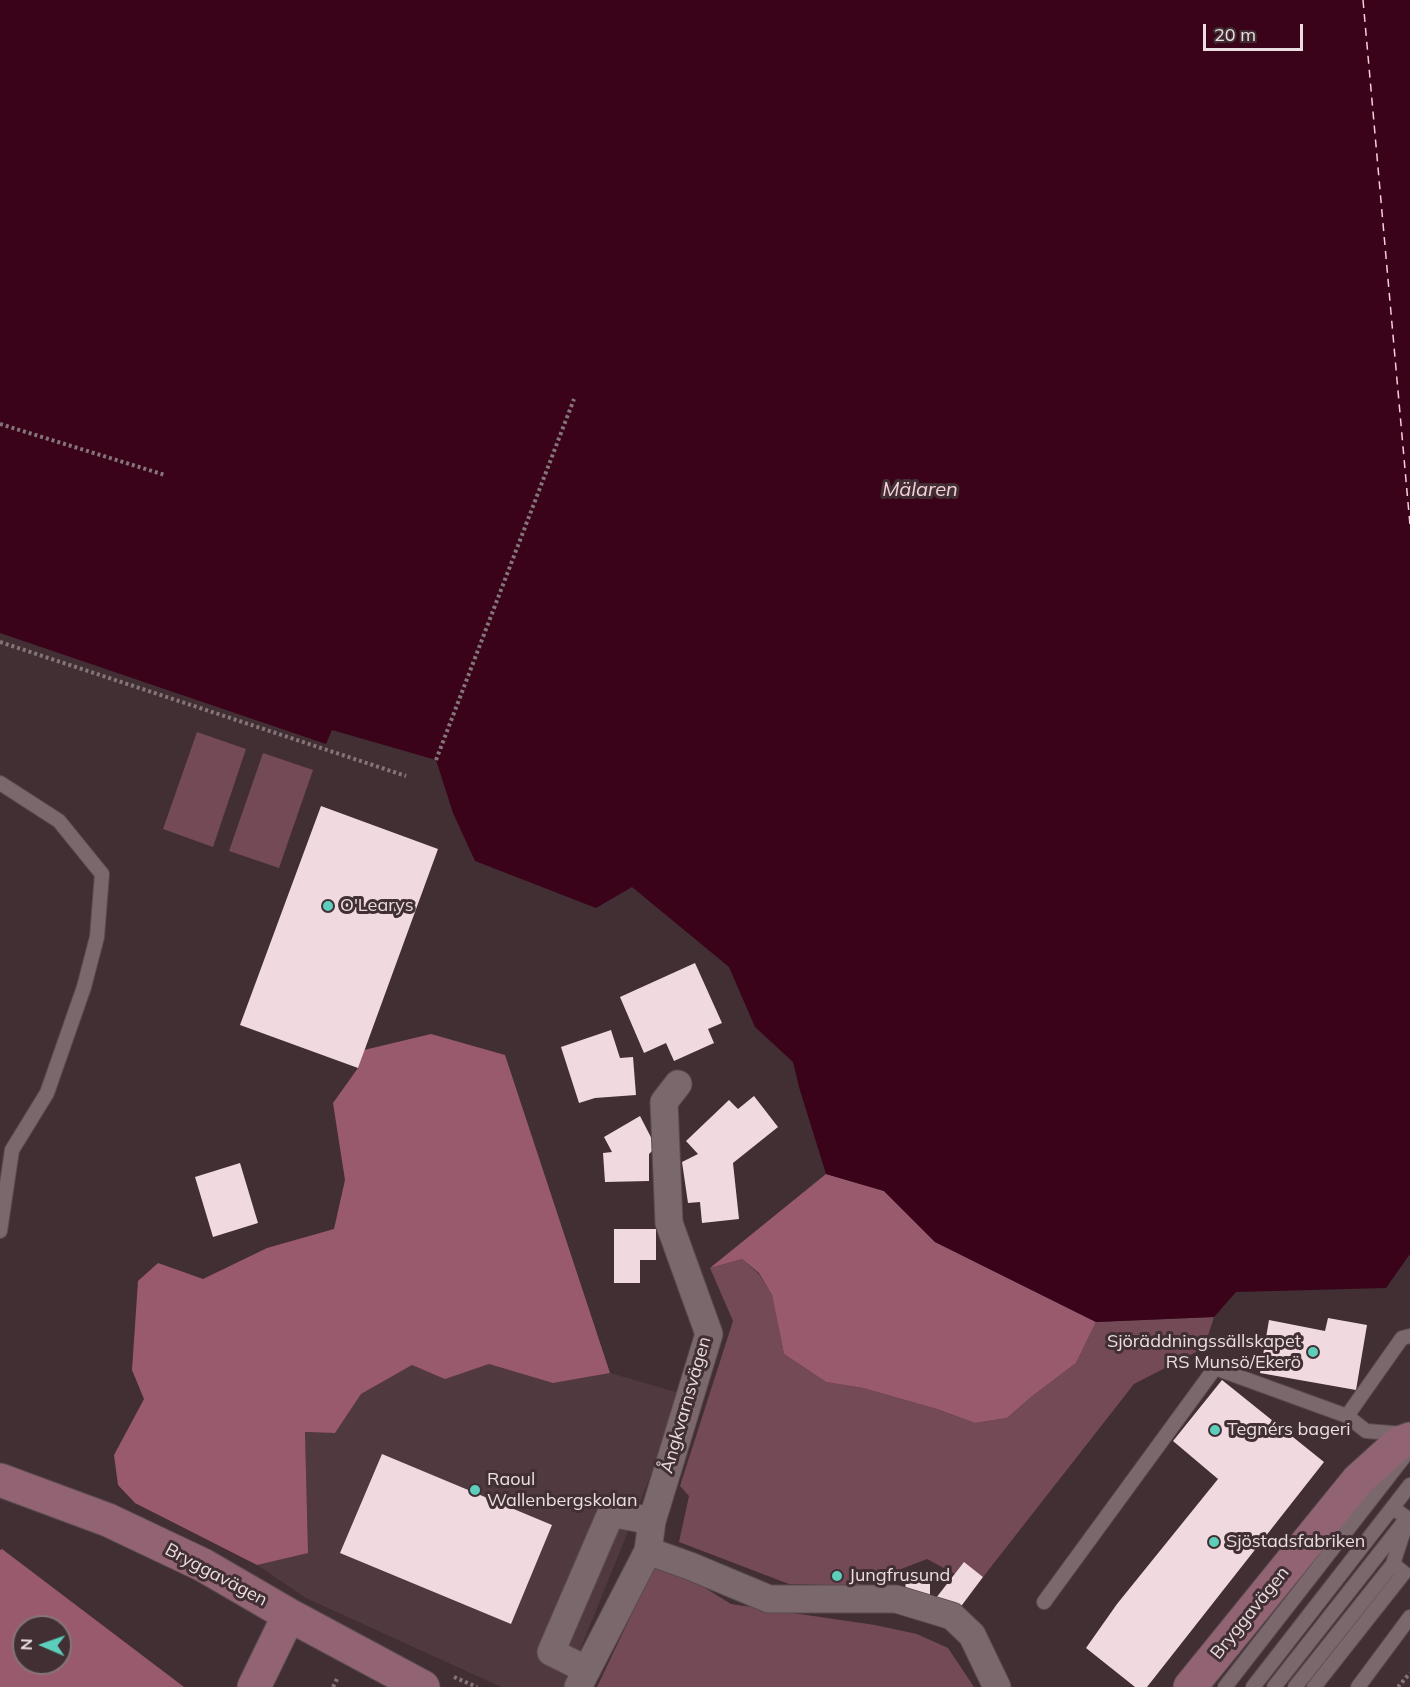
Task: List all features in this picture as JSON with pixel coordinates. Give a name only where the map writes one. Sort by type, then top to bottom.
[{"type":"main road","name":"Bryggavägen","points":[[1190,1687],[1358,1480],[1399,1443],[1410,1439]]},
{"type":"main road","name":"Bryggavägen","points":[[0,1480],[108,1520],[203,1565],[423,1687]]},
{"type":"main road","points":[[254,1687],[290,1615]]},
{"type":"street","name":"Ångkvarnsvägen","points":[[652,1521],[611,1513],[551,1652],[583,1678],[648,1551],[652,1521],[710,1334],[669,1223],[664,1102],[678,1083]]},
{"type":"street","points":[[648,1551],[769,1599],[896,1599],[951,1616],[972,1635],[997,1687]]},
{"type":"lane","points":[[0,783],[58,821],[102,874],[97,937],[84,987],[47,1094],[12,1150],[0,1231]]},
{"type":"lane","points":[[1347,1416],[1402,1338],[1410,1336]]},
{"type":"lane","points":[[1044,1602],[1215,1368],[1347,1416],[1366,1431],[1410,1434]]},
{"type":"lane","points":[[1225,1687],[1410,1449]]},
{"type":"lane","points":[[1253,1687],[1410,1485]]},
{"type":"lane","points":[[1393,1508],[1407,1518]]},
{"type":"lane","points":[[1295,1687],[1393,1564],[1407,1518]]},
{"type":"lane","points":[[1274,1687],[1407,1518]]},
{"type":"lane","points":[[1314,1687],[1404,1573],[1393,1564]]},
{"type":"lane","points":[[1358,1687],[1410,1617]]},
{"type":"path","points":[[436,760],[574,399]]},
{"type":"path","points":[[0,424],[165,475]]},
{"type":"path","points":[[0,642],[405,776]]},
{"type":"path","points":[[1398,1687],[1410,1673]]},
{"type":"shaded area","points":[[197,732],[246,749],[213,847],[163,829]]},
{"type":"shaded area","points":[[263,753],[313,770],[279,868],[229,851]]},
{"type":"shaded area","points":[[431,1034],[505,1055],[610,1373],[553,1383],[489,1364],[445,1379],[412,1365],[361,1394],[335,1433],[305,1432],[308,1553],[257,1565],[135,1503],[118,1485],[114,1455],[144,1399],[132,1370],[138,1281],[158,1263],[203,1279],[267,1248],[334,1229],[345,1180],[333,1103],[358,1068],[364,1050]]},
{"type":"shaded area","points":[[826,1174],[884,1191],[935,1242],[1096,1322],[1076,1363],[1007,1418],[975,1423],[937,1409],[863,1388],[826,1382],[784,1354],[772,1295],[759,1273],[742,1259],[710,1268]]},
{"type":"shaded area","points":[[742,1259],[759,1274],[772,1295],[784,1354],[826,1382],[863,1388],[937,1409],[975,1423],[1007,1418],[1076,1363],[1096,1322],[1214,1317],[1204,1348],[1134,1384],[983,1577],[964,1563],[955,1574],[927,1559],[857,1586],[789,1584],[679,1542],[689,1496],[680,1486],[733,1321],[710,1268]]},
{"type":"shaded area","name":"Raoul Wallenbergskolan","points":[[489,1364],[553,1383],[610,1373],[680,1393],[661,1450],[565,1687],[501,1687],[306,1598],[257,1565],[308,1552],[305,1432],[335,1433],[361,1394],[412,1365],[445,1378]]},
{"type":"shaded area","points":[[2,1549],[184,1687],[0,1687],[0,1550]]},
{"type":"shaded area","points":[[654,1567],[676,1570],[731,1604],[875,1625],[917,1634],[948,1648],[974,1687],[597,1687]]},
{"type":"water","name":"Mälaren","points":[[0,0],[1410,0],[1410,1254],[1386,1288],[1236,1292],[1214,1317],[1096,1322],[935,1242],[884,1191],[826,1174],[793,1062],[755,1027],[729,967],[632,887],[596,908],[475,861],[453,813],[436,760],[332,730],[326,744],[0,633]]},
{"type":"building","points":[[321,806],[438,849],[358,1068],[240,1025]]},
{"type":"building","points":[[695,963],[722,1023],[708,1029],[714,1043],[674,1061],[666,1043],[644,1053],[620,997]]},
{"type":"building","points":[[611,1030],[620,1058],[633,1057],[636,1095],[595,1098],[579,1103],[561,1047]]},
{"type":"building","points":[[754,1096],[778,1127],[733,1163],[739,1219],[702,1223],[700,1202],[688,1203],[682,1162],[698,1154],[686,1141],[729,1100],[738,1109]]},
{"type":"building","points":[[640,1116],[656,1147],[649,1154],[649,1181],[605,1182],[603,1153],[612,1152],[604,1137]]},
{"type":"building","points":[[240,1163],[258,1223],[213,1237],[195,1177]]},
{"type":"building","points":[[614,1229],[656,1229],[656,1260],[640,1260],[640,1283],[614,1283]]},
{"type":"building","name":"Sjöräddningssällskapet RS Munsö/Ekerö","points":[[1328,1318],[1367,1325],[1356,1390],[1260,1373],[1269,1320],[1325,1331]]},
{"type":"building","name":"Sjöstadsfabriken","points":[[1222,1380],[1324,1462],[1147,1687],[1135,1687],[1086,1648],[1117,1604],[1218,1479],[1173,1441]]},
{"type":"building","points":[[382,1454],[552,1525],[511,1624],[340,1553]]},
{"type":"building","points":[[964,1562],[983,1577],[956,1613],[936,1598]]},
{"type":"building","points":[[906,1576],[930,1576],[930,1597],[905,1596]]},
{"type":"ferry route","points":[[1363,0],[1410,525]]},
{"type":"place","name":"O'Learys","points":[[328,906]]},
{"type":"place","name":"Sjöräddningssällskapet RS Munsö/Ekerö","points":[[1313,1352]]},
{"type":"place","name":"Tegnérs bageri","points":[[1215,1430]]},
{"type":"place","name":"Raoul Wallenbergskolan","points":[[475,1490]]},
{"type":"place","name":"Sjöstadsfabriken","points":[[1214,1542]]},
{"type":"place","name":"Jungfrusund","points":[[837,1576]]}]
